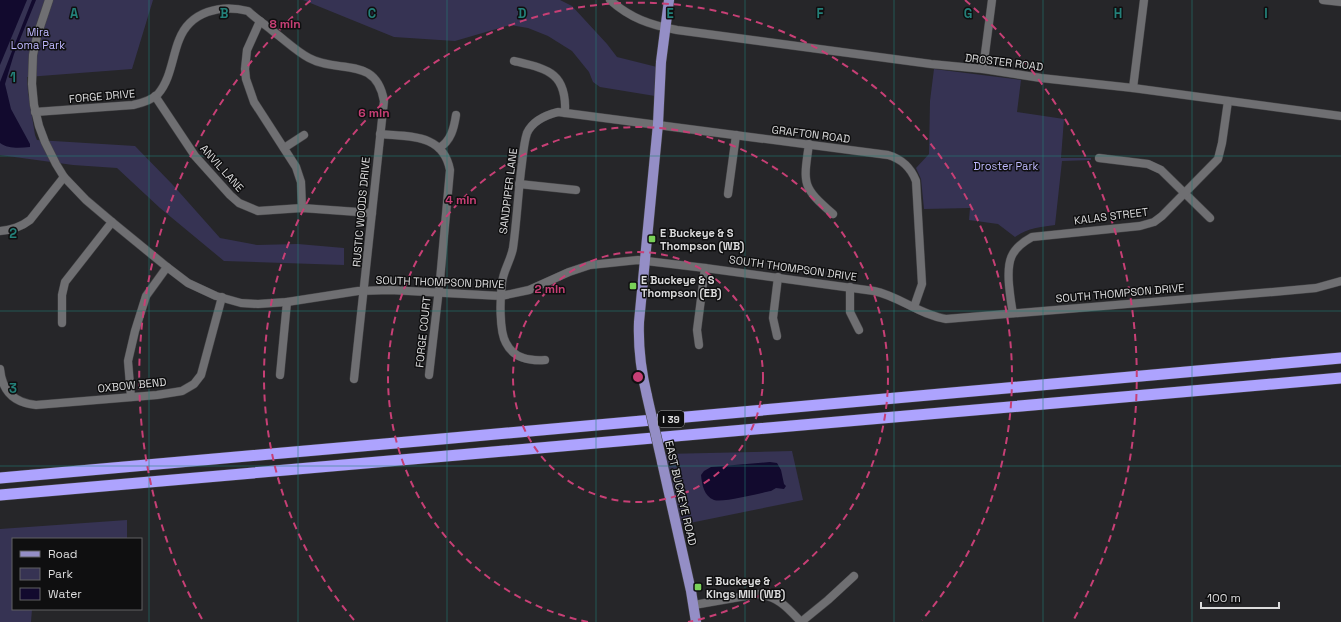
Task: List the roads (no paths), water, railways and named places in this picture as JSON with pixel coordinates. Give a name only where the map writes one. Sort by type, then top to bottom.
[{"type":"highway","name":"I 39","points":[[0,478],[466,436],[954,395],[1341,358]]},
{"type":"highway","name":"I 39","points":[[0,495],[1341,378]]},
{"type":"main road","name":"EAST BUCKEYE ROAD","points":[[669,0],[669,28],[665,83],[659,111],[648,216],[635,304],[634,327],[636,357],[641,370],[662,462],[694,605],[696,622]]},
{"type":"main road","name":"EAST BUCKEYE ROAD","points":[[669,28],[675,0]]},
{"type":"street","name":"SOUTH THOMPSON DRIVE","points":[[49,0],[37,36],[33,56],[32,84],[35,112],[45,142],[64,177],[86,200],[167,268],[188,282],[207,292],[222,298],[249,304],[286,302],[365,291],[390,290],[501,296],[529,290],[569,272],[590,265],[642,260],[778,277],[884,293],[934,316],[946,319],[1316,288],[1341,281]]},
{"type":"street","name":"DROSTER ROAD","points":[[610,0],[617,7],[631,16],[669,28],[967,69],[984,69],[1041,78],[1133,88],[1341,116]]},
{"type":"street","points":[[984,69],[992,0]]},
{"type":"street","points":[[1133,88],[1144,0]]},
{"type":"street","points":[[1323,0],[1341,2]]},
{"type":"street","points":[[155,96],[158,94],[166,81],[179,39],[190,23],[201,15],[218,8],[229,7],[248,11],[310,59],[326,64],[358,68],[372,77],[382,92],[384,102],[380,134],[423,139],[439,148],[451,134],[456,115]]},
{"type":"street","points":[[260,21],[247,50],[245,69],[246,79],[254,102],[296,167],[299,175],[302,208]]},
{"type":"street","points":[[514,61],[539,67],[555,76],[564,89],[565,112]]},
{"type":"street","name":"FORGE DRIVE","points":[[35,112],[133,105],[145,102],[155,96]]},
{"type":"street","name":"ANVIL LANE","points":[[155,96],[196,156],[230,195],[239,203],[258,211],[302,208],[372,214]]},
{"type":"street","name":"KALAS STREET","points":[[1013,313],[1010,302],[1008,267],[1012,255],[1022,243],[1032,237],[1140,226],[1154,222],[1162,216],[1218,159],[1222,143],[1228,101]]},
{"type":"street","name":"GRAFTON ROAD","points":[[565,112],[809,144],[894,157],[902,161],[913,172],[916,181],[922,284],[914,307]]},
{"type":"street","name":"SANDPIPER LANE","points":[[545,360],[532,361],[522,358],[512,351],[505,343],[502,335],[502,282],[513,248],[519,184],[527,133],[531,127],[545,115],[565,112]]},
{"type":"street","name":"RUSTIC WOODS DRIVE","points":[[354,379],[365,291],[380,134]]},
{"type":"street","points":[[284,148],[304,135]]},
{"type":"street","points":[[728,194],[736,135]]},
{"type":"street","points":[[809,144],[805,171],[807,187],[815,198],[833,214]]},
{"type":"street","name":"FORGE COURT","points":[[429,375],[450,170],[445,156],[439,148]]},
{"type":"street","points":[[1099,158],[1148,164],[1155,167],[1166,173],[1210,218]]},
{"type":"street","points":[[0,231],[15,229],[24,225],[30,220],[64,177]]},
{"type":"street","points":[[519,184],[576,190]]},
{"type":"street","points":[[62,323],[62,295],[65,282],[112,222]]},
{"type":"street","points":[[131,397],[128,361],[136,330],[146,296],[167,268]]},
{"type":"street","points":[[699,345],[697,330],[705,268]]},
{"type":"street","points":[[777,336],[773,318],[778,277]]},
{"type":"street","points":[[850,287],[850,312],[859,330]]},
{"type":"street","name":"OXBOW BEND","points":[[0,369],[6,390],[19,401],[30,405],[50,405],[157,395],[182,391],[194,384],[199,379],[222,298]]},
{"type":"street","points":[[280,375],[286,302]]},
{"type":"street","points":[[694,605],[754,594],[763,594],[784,603],[801,622],[854,576]]},
{"type":"water","points":[[0,0],[27,0],[0,65]]},
{"type":"water","points":[[32,0],[36,0],[14,54],[5,84],[11,109],[30,144],[30,147],[18,148],[0,143],[0,82]]},
{"type":"water","points":[[770,462],[777,463],[781,470],[784,484],[786,486],[784,489],[776,488],[771,491],[751,496],[719,501],[708,496],[704,490],[701,475],[704,471],[711,467]]},
{"type":"place","name":"E Buckeye & S Thompson (WB)","points":[[652,239]]},
{"type":"place","name":"E Buckeye & S Thompson (EB)","points":[[633,286]]},
{"type":"place","name":"E Buckeye & Kings Mill (WB)","points":[[698,587]]},
{"type":"park label","name":"Mira Loma Park","points":[[38,38]]},
{"type":"park label","name":"Droster Park","points":[[1006,166]]}]
